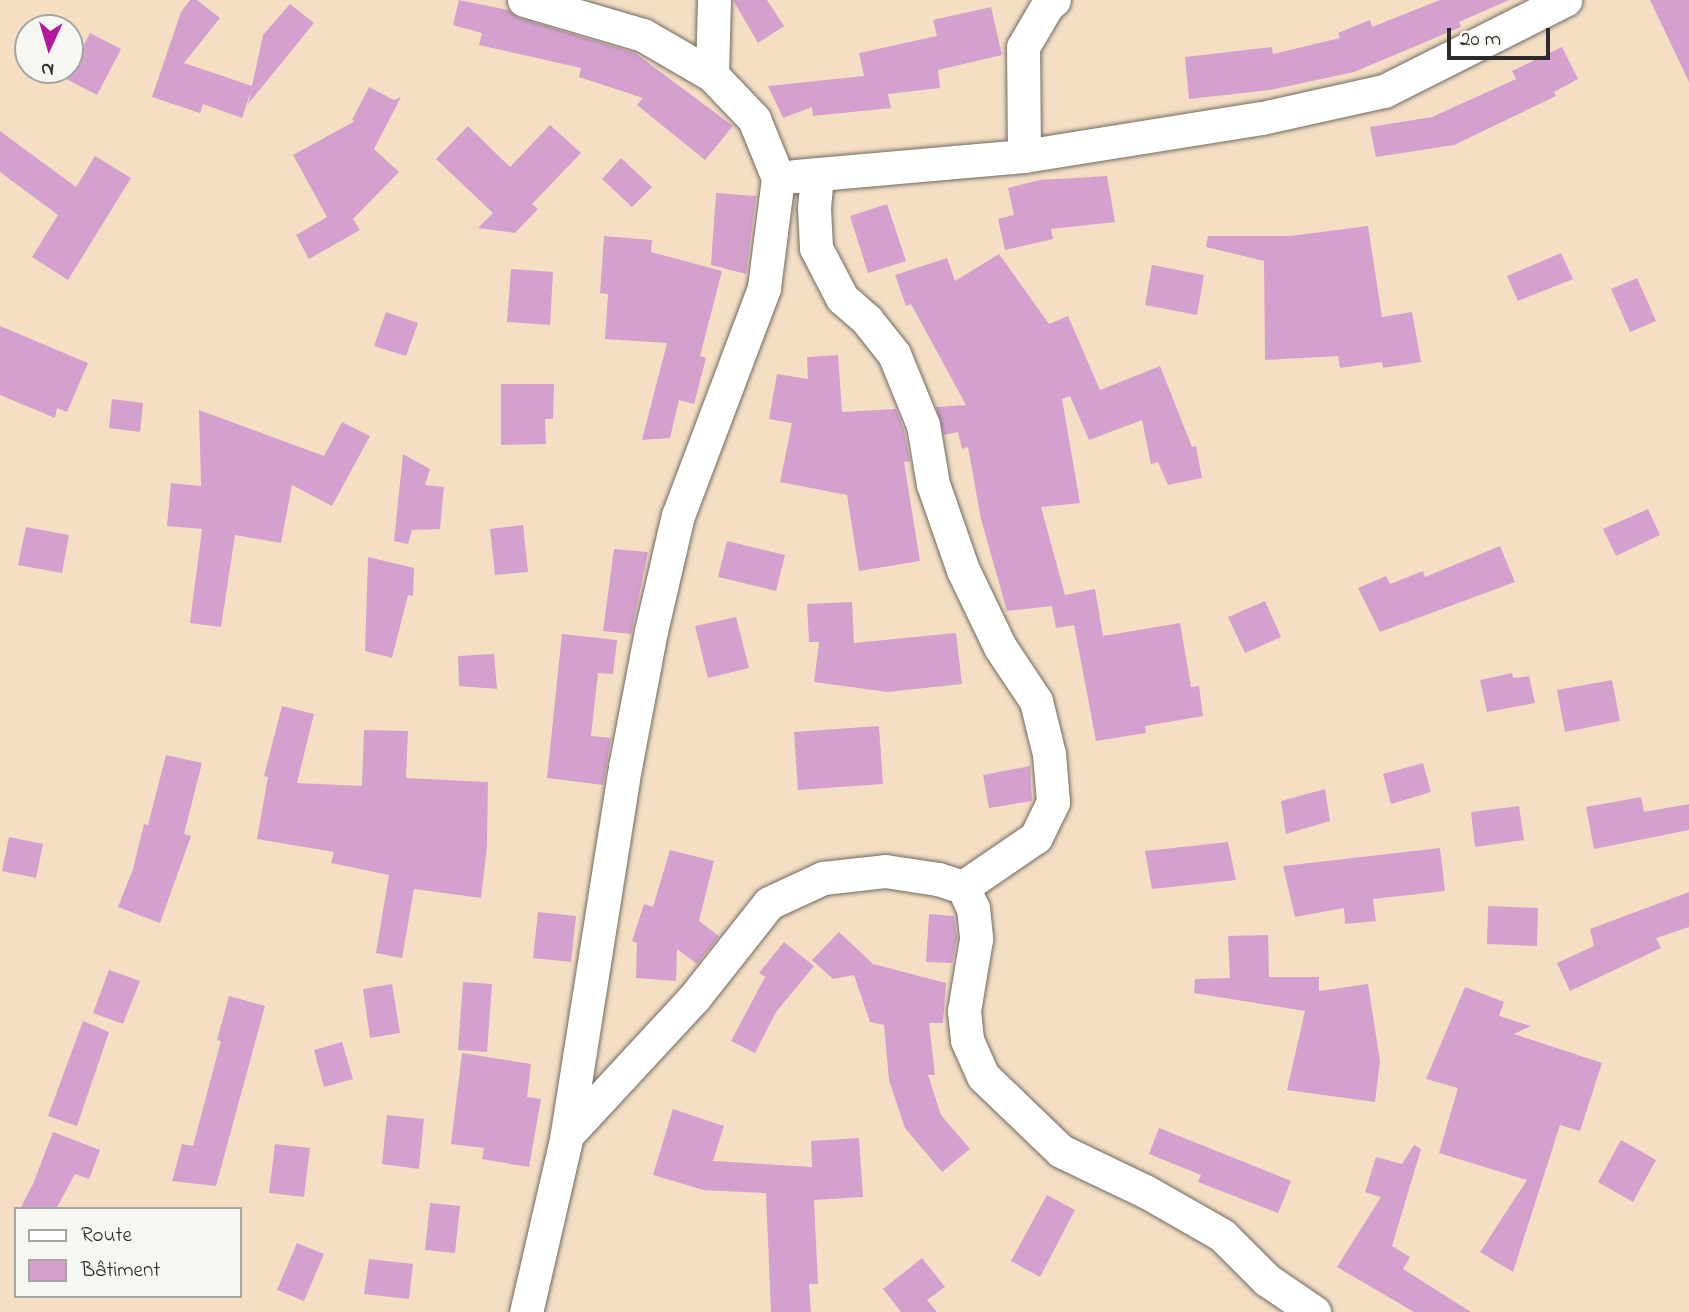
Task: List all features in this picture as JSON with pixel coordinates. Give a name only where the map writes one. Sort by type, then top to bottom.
[{"type":"street","points":[[524,0],[643,35],[712,75],[754,119],[778,178],[764,288],[678,515],[651,631],[625,767],[567,1135],[526,1312]]},
{"type":"street","points":[[712,75],[714,0]]},
{"type":"street","points":[[1024,156],[1023,47],[1054,0]]},
{"type":"street","points":[[778,178],[1024,156],[1262,118],[1384,90],[1564,0]]},
{"type":"street","points":[[817,174],[814,208],[816,248],[842,298],[867,320],[894,354],[923,425],[933,484],[963,570],[1000,647],[1036,701],[1049,754],[1053,802],[1036,837],[963,887]]},
{"type":"street","points":[[567,1135],[694,998],[769,902],[823,878],[885,871],[939,879],[963,887],[973,908],[976,939],[964,1011],[967,1040],[983,1076],[1061,1151],[1145,1191],[1222,1235],[1267,1280],[1314,1312]]},
{"type":"building","points":[[190,0],[197,0],[220,18],[184,63],[252,86],[263,35],[290,4],[314,23],[248,104],[252,88],[242,118],[203,104],[200,113],[152,97],[181,12]]},
{"type":"building","points":[[459,0],[508,10],[519,18],[635,53],[733,126],[705,160],[637,105],[643,98],[579,77],[581,68],[479,45],[482,33],[453,25]]},
{"type":"building","points":[[733,0],[767,0],[784,26],[758,43]]},
{"type":"building","points":[[1440,0],[1509,0],[1459,22],[1461,27],[1354,72],[1270,90],[1189,99],[1185,57],[1272,47],[1273,54],[1340,38],[1338,33],[1370,20],[1372,27]]},
{"type":"building","points":[[1650,0],[1689,0],[1689,82]]},
{"type":"building","points":[[991,7],[1002,55],[938,70],[940,88],[888,94],[891,108],[813,116],[812,107],[783,118],[768,86],[864,76],[859,53],[937,36],[933,20]]},
{"type":"building","points":[[90,33],[121,49],[97,95],[76,84],[84,84],[84,44]]},
{"type":"building","points":[[1562,47],[1578,79],[1554,92],[1556,96],[1454,145],[1376,157],[1370,127],[1432,117],[1516,79],[1512,71]]},
{"type":"building","points":[[369,87],[394,100],[401,97],[374,149],[399,172],[353,219],[360,230],[309,259],[296,235],[327,217],[293,155],[355,121],[352,120]]},
{"type":"building","points":[[550,125],[581,153],[532,204],[538,209],[515,233],[478,228],[493,213],[436,159],[468,126],[510,167]]},
{"type":"building","points":[[0,131],[76,187],[95,156],[131,178],[68,280],[32,257],[58,215],[0,172]]},
{"type":"building","points":[[621,158],[652,187],[632,207],[602,179]]},
{"type":"building","points":[[1107,176],[1115,222],[1051,229],[1053,239],[1005,250],[998,219],[1014,215],[1008,188],[1040,180]]},
{"type":"building","points":[[716,193],[756,196],[746,274],[711,265]]},
{"type":"building","points":[[887,204],[906,261],[868,273],[850,216]]},
{"type":"building","points":[[1368,226],[1382,317],[1412,312],[1421,362],[1383,368],[1382,362],[1340,368],[1338,356],[1265,360],[1264,261],[1206,247],[1208,236],[1290,236]]},
{"type":"building","points":[[604,236],[652,240],[651,252],[722,271],[700,356],[706,358],[694,404],[679,400],[670,438],[642,440],[667,343],[605,339],[608,294],[600,293]]},
{"type":"building","points":[[1561,253],[1573,279],[1518,301],[1507,276]]},
{"type":"building","points":[[999,254],[1049,324],[1068,316],[1100,390],[1160,366],[1192,447],[1196,446],[1202,478],[1168,485],[1158,462],[1151,464],[1142,420],[1089,440],[1070,396],[1062,399],[1080,503],[1041,507],[1065,595],[1095,589],[1103,636],[1180,623],[1191,687],[1199,686],[1203,716],[1145,726],[1146,733],[1096,741],[1074,625],[1056,628],[1052,606],[1007,611],[981,519],[968,447],[962,449],[958,432],[944,435],[936,407],[966,405],[911,304],[906,306],[895,275],[947,258],[955,281]]},
{"type":"building","points":[[1152,265],[1204,275],[1197,315],[1145,305]]},
{"type":"building","points":[[511,269],[553,272],[550,325],[507,322]]},
{"type":"building","points":[[1637,278],[1656,321],[1630,332],[1611,289]]},
{"type":"building","points":[[386,312],[418,323],[406,356],[374,346]]},
{"type":"building","points":[[0,326],[88,363],[67,412],[57,408],[55,418],[0,395]]},
{"type":"building","points":[[838,355],[842,412],[896,409],[904,430],[910,461],[904,462],[920,561],[859,571],[847,495],[780,482],[792,423],[769,419],[777,374],[808,379],[807,357]]},
{"type":"building","points":[[501,384],[554,384],[553,419],[545,419],[546,444],[501,445]]},
{"type":"building","points":[[112,399],[143,403],[140,432],[109,428]]},
{"type":"building","points":[[199,410],[324,456],[342,422],[370,436],[332,506],[292,485],[281,543],[235,535],[221,627],[190,623],[202,529],[167,526],[171,483],[201,486]]},
{"type":"building","points":[[403,454],[430,469],[425,485],[444,487],[440,529],[412,530],[408,544],[394,541]]},
{"type":"building","points":[[1648,509],[1660,535],[1616,556],[1603,529]]},
{"type":"building","points":[[523,525],[528,572],[495,575],[490,529]]},
{"type":"building","points":[[26,527],[69,535],[62,573],[18,565]]},
{"type":"building","points":[[727,541],[785,555],[776,591],[718,577]]},
{"type":"building","points":[[1500,546],[1515,582],[1380,632],[1358,588],[1386,576],[1390,584],[1423,571],[1425,577]]},
{"type":"building","points":[[614,549],[648,552],[631,634],[603,631]]},
{"type":"building","points":[[368,557],[414,568],[413,596],[408,595],[392,658],[365,651]]},
{"type":"building","points":[[1265,601],[1281,637],[1245,653],[1228,617]]},
{"type":"building","points":[[852,602],[854,643],[956,633],[962,684],[887,692],[814,682],[819,642],[809,642],[807,604]]},
{"type":"building","points":[[736,617],[749,668],[708,678],[695,626]]},
{"type":"building","points":[[562,634],[617,640],[613,674],[598,673],[591,736],[611,738],[603,785],[547,778]]},
{"type":"building","points":[[494,654],[497,689],[459,686],[458,656]]},
{"type":"building","points":[[1512,673],[1513,678],[1529,676],[1535,703],[1487,712],[1480,680]]},
{"type":"building","points":[[1612,680],[1620,721],[1565,732],[1557,690]]},
{"type":"building","points":[[282,706],[314,714],[297,783],[362,786],[364,730],[408,731],[406,778],[488,782],[487,847],[481,898],[414,889],[402,958],[376,953],[389,875],[331,863],[334,852],[257,839],[268,777],[264,776]]},
{"type":"building","points":[[879,726],[883,784],[798,790],[794,732]]},
{"type":"building","points":[[166,755],[202,763],[184,834],[191,836],[160,923],[118,907],[133,869],[144,824],[148,825]]},
{"type":"building","points":[[1423,763],[1431,792],[1391,804],[1383,774]]},
{"type":"building","points":[[1030,766],[1032,801],[989,808],[983,775]]},
{"type":"building","points":[[1325,789],[1330,821],[1286,834],[1281,801]]},
{"type":"building","points":[[1641,797],[1644,812],[1689,804],[1689,830],[1594,849],[1586,807]]},
{"type":"building","points":[[1519,806],[1524,840],[1475,847],[1471,812]]},
{"type":"building","points":[[9,837],[43,844],[36,878],[2,871]]},
{"type":"building","points":[[1228,842],[1236,880],[1152,889],[1145,851]]},
{"type":"building","points":[[1440,848],[1445,891],[1373,899],[1376,921],[1345,924],[1344,908],[1295,917],[1283,866]]},
{"type":"building","points":[[670,850],[714,861],[699,921],[719,936],[697,964],[677,949],[676,981],[636,978],[637,943],[632,941],[644,904],[653,907]]},
{"type":"building","points":[[1689,892],[1689,927],[1656,938],[1661,948],[1570,991],[1557,963],[1594,946],[1590,929]]},
{"type":"building","points":[[1488,906],[1538,908],[1537,946],[1487,944]]},
{"type":"building","points":[[538,912],[576,916],[571,962],[533,958]]},
{"type":"building","points":[[929,914],[954,916],[957,938],[952,963],[926,962]]},
{"type":"building","points":[[839,932],[873,964],[946,983],[943,1023],[929,1023],[935,1075],[928,1075],[941,1115],[970,1149],[942,1172],[905,1128],[889,1080],[884,1025],[870,1022],[854,975],[833,979],[812,960]]},
{"type":"building","points":[[1268,935],[1269,977],[1319,977],[1319,991],[1368,984],[1380,1061],[1375,1102],[1287,1090],[1305,1011],[1194,993],[1195,979],[1230,978],[1228,936]]},
{"type":"building","points":[[784,942],[814,966],[776,1012],[755,1053],[731,1041],[765,977],[759,973]]},
{"type":"building","points":[[109,970],[140,981],[123,1024],[93,1013]]},
{"type":"building","points":[[463,982],[492,984],[487,1052],[458,1050]]},
{"type":"building","points":[[392,984],[400,1033],[370,1038],[363,989]]},
{"type":"building","points":[[1465,987],[1504,1002],[1499,1016],[1531,1026],[1514,1034],[1602,1063],[1580,1131],[1560,1125],[1513,1272],[1480,1252],[1527,1180],[1439,1153],[1458,1088],[1426,1079]]},
{"type":"building","points":[[229,996],[265,1006],[216,1186],[172,1181],[182,1144],[193,1146],[221,1041],[217,1040]]},
{"type":"building","points":[[83,1021],[109,1032],[77,1126],[48,1116]]},
{"type":"building","points":[[342,1042],[353,1079],[324,1087],[314,1050]]},
{"type":"building","points":[[462,1053],[531,1064],[527,1097],[541,1099],[529,1167],[482,1159],[484,1148],[451,1144]]},
{"type":"building","points":[[673,1109],[724,1126],[713,1161],[812,1167],[811,1141],[859,1138],[863,1197],[814,1200],[818,1284],[809,1284],[811,1312],[771,1312],[766,1193],[703,1190],[653,1175]]},
{"type":"building","points":[[387,1115],[424,1119],[419,1169],[382,1164]]},
{"type":"building","points":[[1159,1128],[1291,1181],[1278,1213],[1198,1182],[1201,1175],[1149,1154]]},
{"type":"building","points":[[53,1132],[100,1150],[89,1179],[75,1174],[57,1207],[21,1207]]},
{"type":"building","points":[[1621,1140],[1656,1160],[1633,1202],[1598,1182]]},
{"type":"building","points":[[275,1144],[310,1148],[304,1197],[269,1193]]},
{"type":"building","points":[[1414,1145],[1421,1149],[1392,1246],[1410,1257],[1403,1269],[1471,1312],[1414,1312],[1337,1267],[1381,1197],[1365,1192],[1376,1157],[1402,1164]]},
{"type":"building","points":[[1047,1195],[1075,1210],[1040,1277],[1011,1261]]},
{"type":"building","points":[[430,1203],[460,1206],[455,1253],[425,1250]]},
{"type":"building","points":[[297,1243],[324,1254],[304,1301],[277,1290]]},
{"type":"building","points":[[922,1258],[945,1287],[927,1300],[937,1312],[901,1312],[883,1289]]},
{"type":"building","points":[[369,1259],[413,1264],[409,1299],[364,1294]]}]
